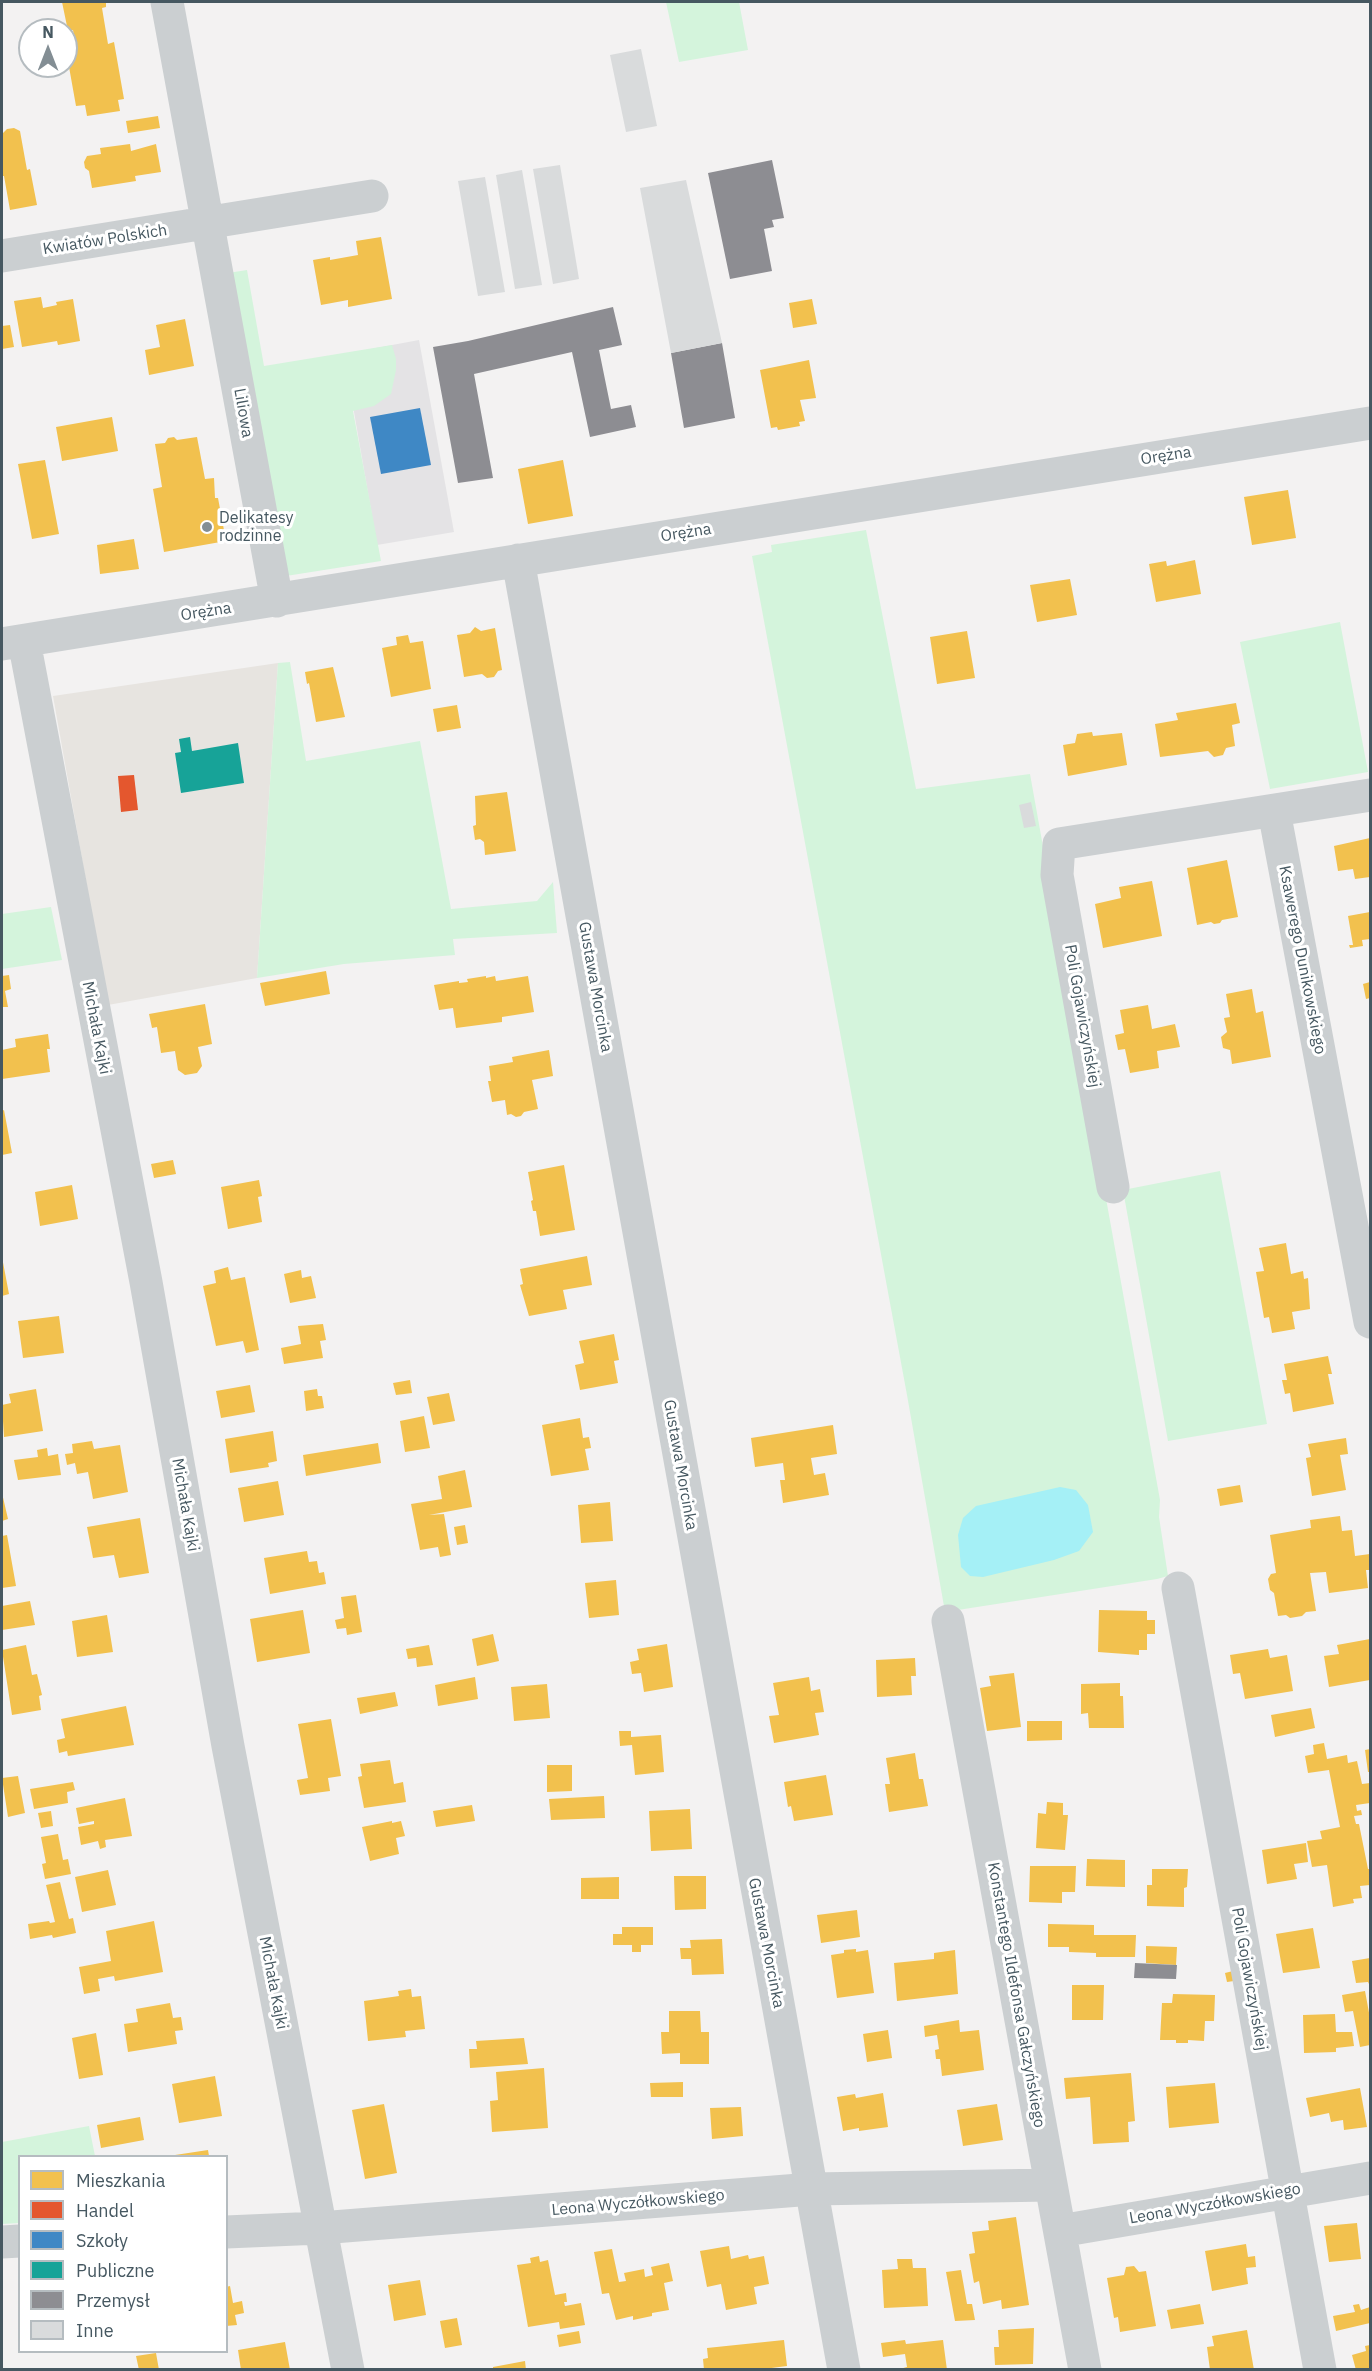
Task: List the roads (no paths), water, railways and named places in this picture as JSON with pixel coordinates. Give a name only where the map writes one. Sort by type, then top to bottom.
[{"type":"street","name":"Liliowa","points":[[167,2],[277,601]]},
{"type":"street","points":[[208,224],[372,196]]},
{"type":"street","name":"Kwiatów Polskich","points":[[2,256],[208,224]]},
{"type":"street","name":"Orężna","points":[[13,643],[1371,423]]},
{"type":"street","name":"Gustawa Morcinka","points":[[518,560],[701,1587],[844,2370]]},
{"type":"street","name":"Michała Kajki","points":[[13,643],[146,1282],[228,1746],[348,2370]]},
{"type":"street","points":[[1274,811],[1371,795]]},
{"type":"street","name":"Poli Gojawiczyńskiej","points":[[1113,1187],[1057,875],[1059,844],[1274,811]]},
{"type":"street","name":"Ksawerego Dunikowskiego","points":[[1274,811],[1371,1322]]},
{"type":"street","name":"Poli Gojawiczyńskiej","points":[[1178,1588],[1320,2370]]},
{"type":"street","name":"Konstantego Ildefonsa Gałczyńskiego","points":[[948,1621],[1085,2370]]},
{"type":"street","name":"Leona Wyczółkowskiego","points":[[1060,2231],[1371,2178]]},
{"type":"street","name":"Leona Wyczółkowskiego","points":[[228,2232],[320,2228],[812,2189],[1050,2184]]},
{"type":"street","points":[[2,2242],[18,2241]]},
{"type":"water","points":[[1060,1487],[1076,1490],[1088,1505],[1093,1532],[1079,1551],[1054,1560],[983,1577],[970,1576],[961,1567],[958,1535],[963,1518],[976,1506]]},
{"type":"place","name":"Delikatesy rodzinne","points":[[207,527]]}]
